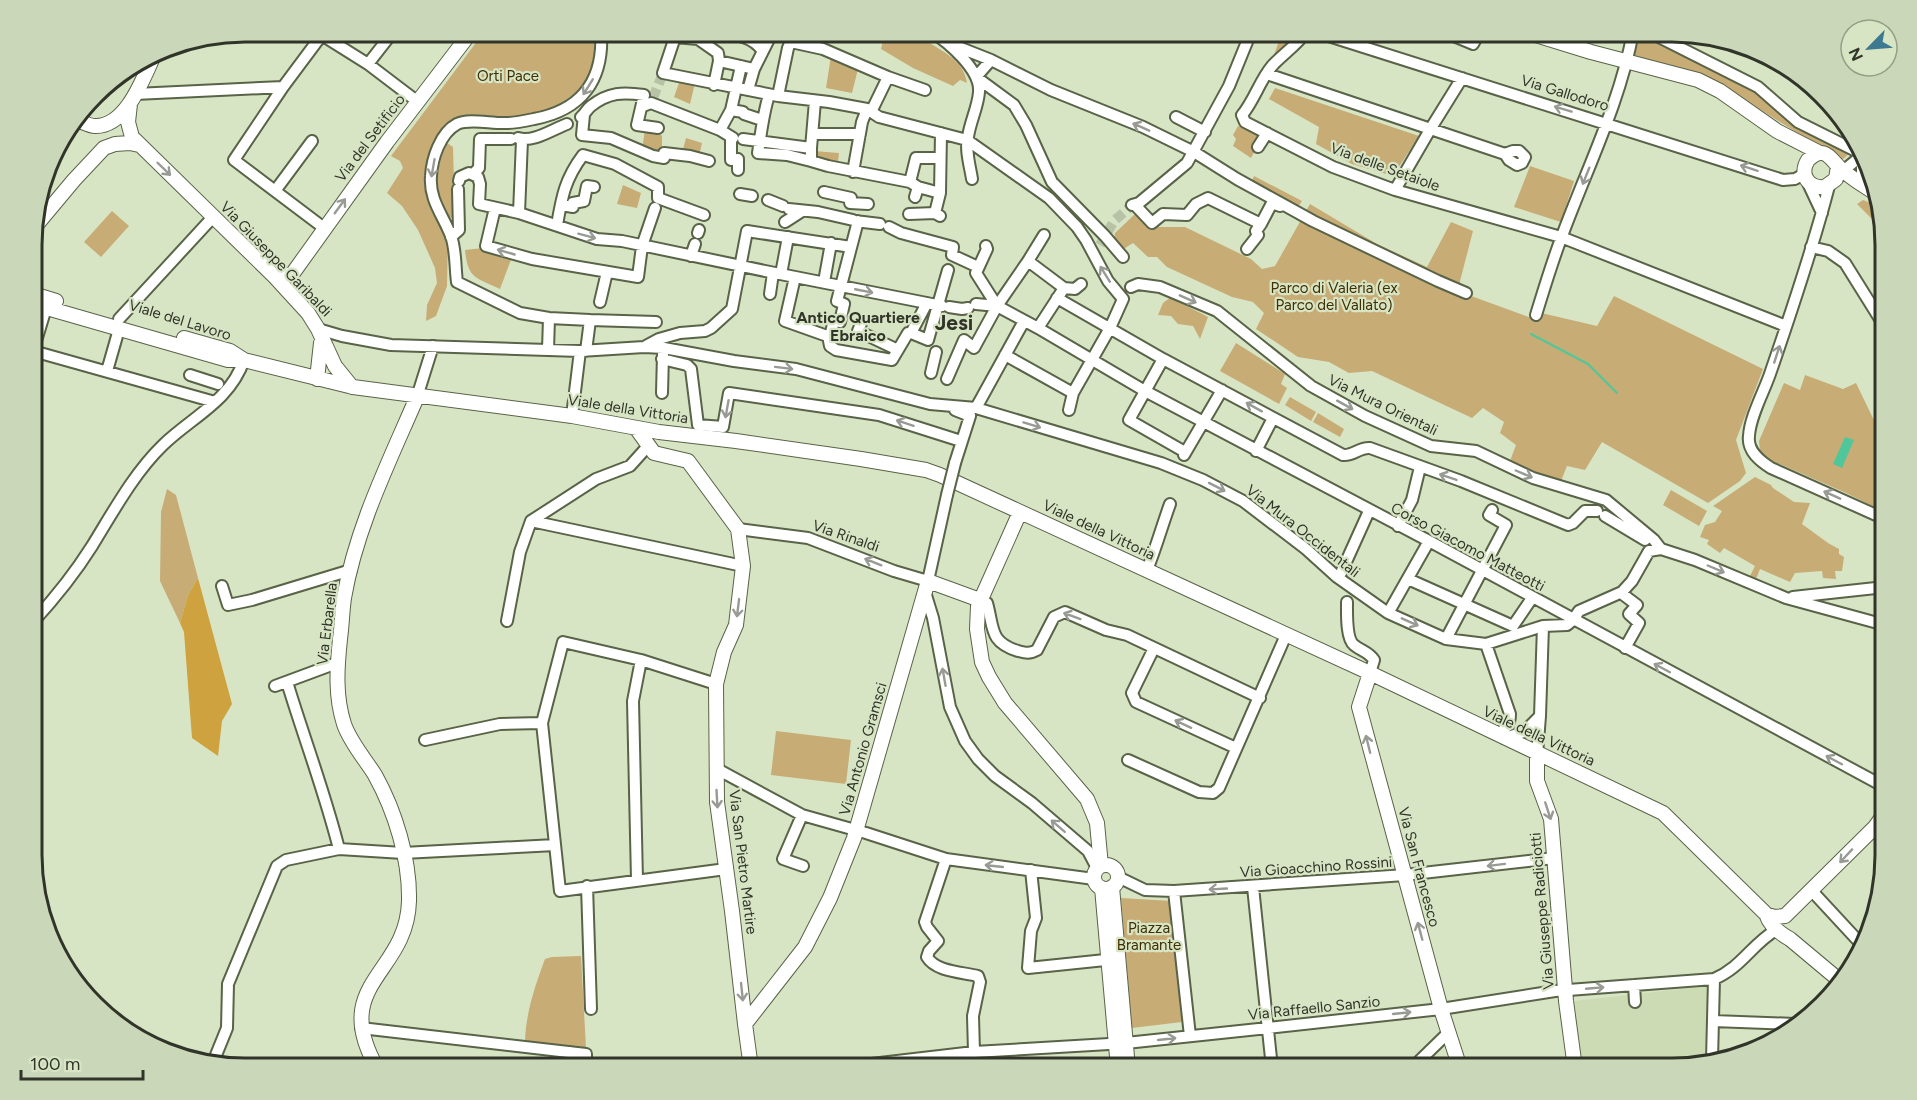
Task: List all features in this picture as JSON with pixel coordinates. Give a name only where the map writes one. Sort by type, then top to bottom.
[{"type":"main road","name":"Via del Setificio","points":[[275,277],[293,273],[463,42]]},
{"type":"main road","points":[[1560,42],[1698,80],[1728,96],[1777,131],[1831,157],[1840,169],[1866,188]]},
{"type":"main road","points":[[94,126],[110,122],[119,116],[133,99],[149,67]]},
{"type":"main road","name":"Via Giuseppe Garibaldi","points":[[133,99],[130,131],[139,145],[275,277],[300,304],[318,329]]},
{"type":"main road","points":[[83,122],[94,126],[102,136],[104,148]]},
{"type":"main road","points":[[1777,131],[1797,151],[1805,172]]},
{"type":"main road","points":[[45,215],[104,148],[115,144],[139,145]]},
{"type":"main road","name":"Via Gallodoro","points":[[1820,153],[1811,156],[1805,172],[1816,187],[1832,184],[1867,190]]},
{"type":"main road","points":[[1832,184],[1840,169]]},
{"type":"main road","points":[[298,265],[297,284],[300,304]]},
{"type":"main road","name":"Viale del Lavoro","points":[[42,297],[119,324]]},
{"type":"main road","name":"Viale del Lavoro","points":[[42,306],[230,351],[244,360]]},
{"type":"main road","points":[[318,329],[334,366],[353,387]]},
{"type":"main road","points":[[317,379],[321,356],[318,329]]},
{"type":"main road","name":"Viale della Vittoria","points":[[244,360],[353,387],[572,416],[636,428],[861,459],[926,470],[955,481],[1370,673],[1663,813],[1766,914],[1776,930],[1835,976]]},
{"type":"main road","name":"Via Erbarella","points":[[361,1028],[361,1014],[365,999],[373,982],[398,945],[407,922],[408,880],[395,823],[379,783],[345,727],[339,707],[337,663],[344,597],[351,570],[380,483],[417,397]]},
{"type":"main road","points":[[636,428],[654,453],[688,460],[738,529]]},
{"type":"main road","points":[[1020,512],[977,618],[982,662],[997,692],[1087,799],[1097,823],[1105,876],[1121,1043],[1125,1058]]},
{"type":"main road","name":"Via San Pietro Martire","points":[[738,529],[743,566],[736,625],[724,652],[716,684],[717,802],[745,1024]]},
{"type":"main road","name":"Via Rinaldi","points":[[927,587],[984,601]]},
{"type":"main road","name":"Via Antonio Gramsci","points":[[745,1024],[805,946],[830,898],[856,830],[927,587]]},
{"type":"main road","name":"Via San Francesco","points":[[1370,673],[1359,707],[1441,1009],[1457,1058]]},
{"type":"main road","name":"Via Giuseppe Radiciotti","points":[[1536,754],[1536,773],[1551,819],[1565,991],[1574,1058]]},
{"type":"main road","points":[[1766,914],[1774,917],[1785,916],[1875,830]]},
{"type":"main road","points":[[1785,916],[1786,930],[1790,939]]},
{"type":"main road","points":[[745,1024],[750,1058]]},
{"type":"main road","points":[[361,1028],[373,1058]]},
{"type":"main road","points":[[1119,1058],[1121,1043]]},
{"type":"street","points":[[314,42],[234,160],[324,228]]},
{"type":"street","points":[[336,42],[418,102]]},
{"type":"street","points":[[368,64],[385,42]]},
{"type":"street","points":[[602,42],[599,66],[583,96],[552,116],[510,123],[458,123],[450,129],[441,140],[435,158],[430,190],[451,237],[457,282],[520,313],[549,318],[656,322]]},
{"type":"street","points":[[673,42],[663,73],[714,85],[829,102],[913,127],[967,140],[1056,205],[1086,240],[1101,270],[1128,291],[1073,393],[1070,410]]},
{"type":"street","points":[[702,42],[718,53],[719,61],[714,85]]},
{"type":"street","points":[[756,42],[762,50]]},
{"type":"street","points":[[748,90],[754,69],[767,42]]},
{"type":"street","points":[[759,147],[762,120],[791,42]]},
{"type":"street","points":[[806,42],[925,90]]},
{"type":"street","points":[[1247,42],[1229,86],[1187,163],[1133,205],[1152,223],[1163,214],[1187,215],[1196,204],[1208,198],[1259,223]]},
{"type":"street","name":"Via delle Setaiole","points":[[1294,42],[1267,74],[1242,116],[1245,122],[1333,167],[1395,190],[1561,237],[1786,326]]},
{"type":"street","name":"Via Gallodoro","points":[[1348,42],[1783,180],[1795,179],[1805,172]]},
{"type":"street","points":[[1536,315],[1561,237],[1607,123],[1627,62],[1631,42]]},
{"type":"street","points":[[1669,42],[1758,87],[1798,122],[1850,148]]},
{"type":"street","points":[[948,43],[992,60],[1051,90],[1143,127],[1194,152],[1282,204],[1365,247],[1466,293]]},
{"type":"street","points":[[948,43],[976,77],[1014,105],[1026,125],[1052,182],[1123,257]]},
{"type":"street","points":[[976,77],[992,60]]},
{"type":"street","points":[[719,61],[754,69]]},
{"type":"street","points":[[720,130],[731,110],[741,66]]},
{"type":"street","points":[[1267,74],[1505,154]]},
{"type":"street","points":[[853,172],[862,122],[872,113],[888,77]]},
{"type":"street","points":[[972,179],[967,140],[980,90],[976,77]]},
{"type":"street","points":[[1395,190],[1462,78]]},
{"type":"street","points":[[133,99],[283,87]]},
{"type":"street","points":[[709,161],[690,156],[653,156],[611,138],[582,135],[583,116],[592,105],[614,93],[644,95],[649,102],[759,147],[914,189],[940,193]]},
{"type":"street","points":[[811,161],[815,101]]},
{"type":"street","points":[[649,102],[637,125],[658,128]]},
{"type":"street","points":[[731,110],[762,120]]},
{"type":"street","points":[[1176,117],[1205,132]]},
{"type":"street","points":[[473,174],[479,168],[480,139],[532,138],[567,124]]},
{"type":"street","points":[[909,214],[938,215],[941,133]]},
{"type":"street","points":[[1258,147],[1267,133]]},
{"type":"street","points":[[814,134],[860,134]]},
{"type":"street","points":[[735,165],[736,138]]},
{"type":"street","points":[[517,139],[519,213]]},
{"type":"street","points":[[275,191],[312,141]]},
{"type":"street","points":[[759,147],[812,148]]},
{"type":"street","points":[[557,225],[563,191],[570,173],[583,154],[615,164],[656,197],[705,212]]},
{"type":"street","points":[[914,189],[916,158],[940,158]]},
{"type":"street","points":[[1840,169],[1856,160]]},
{"type":"street","points":[[1805,172],[1822,214]]},
{"type":"street","points":[[451,237],[459,230],[459,185],[464,174],[473,174],[478,177],[480,184],[479,204],[519,213],[597,239],[622,241],[743,264],[777,274],[962,309],[972,306],[997,306]]},
{"type":"street","points":[[1832,184],[1749,435],[1753,452],[1761,462],[1875,515]]},
{"type":"street","points":[[561,205],[573,207],[573,203],[584,201],[587,186],[594,187]]},
{"type":"street","points":[[824,192],[868,204]]},
{"type":"street","points":[[495,208],[486,246],[532,259],[638,277],[641,246],[656,197]]},
{"type":"street","points":[[768,200],[802,211],[818,212],[885,226],[950,261],[965,261],[978,267]]},
{"type":"street","points":[[1247,249],[1258,235],[1256,231],[1259,223],[1272,203],[1280,207],[1282,204]]},
{"type":"street","points":[[785,222],[802,211]]},
{"type":"street","points":[[107,371],[119,324],[213,217]]},
{"type":"street","points":[[840,322],[844,304],[837,301],[851,247],[855,220]]},
{"type":"street","points":[[644,347],[659,339],[680,333],[705,331],[732,309],[743,264],[747,231],[851,247]]},
{"type":"street","points":[[947,379],[964,340],[974,348],[997,306],[1044,235]]},
{"type":"street","points":[[691,255],[697,236]]},
{"type":"street","points":[[770,294],[788,237]]},
{"type":"street","points":[[824,282],[831,243]]},
{"type":"street","points":[[986,246],[987,249],[976,273],[997,306]]},
{"type":"street","points":[[1811,247],[1828,251],[1845,263],[1875,311]]},
{"type":"street","points":[[931,373],[936,304],[950,261]]},
{"type":"street","points":[[1028,261],[1064,288],[1075,289],[1081,284]]},
{"type":"street","points":[[600,302],[607,272]]},
{"type":"street","points":[[795,277],[785,321],[830,337]]},
{"type":"street","name":"Via Mura Orientali","points":[[1128,291],[1138,284],[1160,286],[1217,312],[1311,386],[1365,416],[1431,447],[1476,451],[1533,478],[1606,500],[1654,540],[1661,549]]},
{"type":"street","points":[[1038,328],[1064,288]]},
{"type":"street","points":[[1057,298],[1163,359],[1343,455],[1351,454],[1361,448],[1370,448],[1420,467],[1496,503],[1568,525],[1573,524],[1585,511],[1601,514],[1645,540],[1649,551],[1632,581],[1621,593],[1580,611],[1573,620]]},
{"type":"street","points":[[898,350],[860,326],[834,320],[830,346],[836,350],[892,360],[910,333],[936,304]]},
{"type":"street","name":"Corso Giacomo Matteotti","points":[[997,306],[1204,423],[1429,541],[1875,782]]},
{"type":"street","points":[[548,350],[549,318]]},
{"type":"street","points":[[572,416],[590,320]]},
{"type":"street","name":"Via Antonio Gramsci","points":[[927,587],[961,441],[973,412],[1024,321]]},
{"type":"street","name":"Via Giuseppe Garibaldi","points":[[318,329],[382,344],[582,353],[644,347],[663,353]]},
{"type":"street","points":[[910,333],[932,345]]},
{"type":"street","points":[[325,347],[334,334]]},
{"type":"street","points":[[417,397],[433,346]]},
{"type":"street","points":[[42,353],[215,402]]},
{"type":"street","points":[[662,393],[663,353],[691,369],[698,425],[723,427],[729,393],[879,415],[961,441]]},
{"type":"street","name":"Via Mura Occidentali","points":[[663,353],[796,369],[930,404],[946,405],[1161,463],[1203,480],[1243,501],[1306,549],[1336,577],[1388,613],[1446,639],[1486,644],[1543,627],[1567,625],[1573,620]]},
{"type":"street","points":[[1005,355],[1073,393]]},
{"type":"street","points":[[1163,359],[1129,420],[1184,454],[1222,390]]},
{"type":"street","points":[[42,611],[72,576],[121,499],[156,452],[215,402],[237,379],[244,360]]},
{"type":"street","points":[[190,375],[218,384]]},
{"type":"street","points":[[1256,451],[1273,418]]},
{"type":"street","points":[[507,621],[520,552],[531,521],[596,479],[630,466],[648,446]]},
{"type":"street","points":[[1398,526],[1412,500],[1420,467]]},
{"type":"street","points":[[1446,639],[1506,525],[1489,515],[1496,503]]},
{"type":"street","points":[[1147,570],[1158,545],[1170,504]]},
{"type":"street","points":[[1336,577],[1341,573],[1369,511]]},
{"type":"street","points":[[531,521],[743,566]]},
{"type":"street","name":"Via Rinaldi","points":[[738,529],[808,538],[894,571],[927,587]]},
{"type":"street","points":[[1391,608],[1429,541]]},
{"type":"street","points":[[1649,551],[1661,549],[1695,560],[1786,598],[1875,623]]},
{"type":"street","points":[[222,586],[228,605],[351,570]]},
{"type":"street","points":[[1408,579],[1513,626],[1532,598]]},
{"type":"street","points":[[927,587],[950,707],[966,741],[978,759],[995,776],[1032,803],[1088,851],[1105,876]]},
{"type":"street","points":[[1786,598],[1875,588]]},
{"type":"street","points":[[1621,593],[1637,605],[1629,614],[1639,622],[1625,648]]},
{"type":"street","points":[[984,601],[998,640],[1006,647],[1027,654],[1037,651],[1054,617],[1065,612],[1106,630],[1127,635],[1260,698]]},
{"type":"street","points":[[1347,602],[1351,642],[1370,654],[1374,660],[1370,673]]},
{"type":"street","points":[[919,615],[927,613],[933,618]]},
{"type":"street","points":[[1536,754],[1540,716],[1543,627]]},
{"type":"street","points":[[1128,760],[1199,792],[1213,793],[1219,788],[1286,635]]},
{"type":"street","points":[[716,684],[641,660],[563,642],[542,723],[560,891],[726,869]]},
{"type":"street","points":[[1486,644],[1510,714],[1510,722],[1500,736]]},
{"type":"street","points":[[1154,648],[1132,693],[1132,698],[1136,702],[1236,748]]},
{"type":"street","points":[[637,880],[633,701],[641,660]]},
{"type":"street","points":[[275,686],[337,663]]},
{"type":"street","points":[[287,682],[308,751],[330,810],[339,849]]},
{"type":"street","points":[[1500,736],[1524,732],[1540,716]]},
{"type":"street","points":[[424,740],[500,724],[542,723]]},
{"type":"street","name":"Via Gioacchino Rossini","points":[[717,769],[802,815],[946,859],[1031,870],[1105,876],[1145,890],[1174,891],[1252,887],[1405,876],[1554,858]]},
{"type":"street","points":[[802,815],[783,859],[803,866]]},
{"type":"street","points":[[216,1055],[227,1028],[228,984],[277,866],[286,860],[339,849],[403,853],[555,845]]},
{"type":"street","points":[[946,859],[926,922],[927,927],[938,941],[927,957],[934,965],[944,969],[978,976],[980,982],[973,1016],[974,1052]]},
{"type":"street","points":[[1031,870],[1036,918],[1031,931],[1028,968],[1114,959]]},
{"type":"street","points":[[588,886],[591,1009]]},
{"type":"street","points":[[1252,887],[1271,1058]]},
{"type":"street","points":[[1174,891],[1190,1036]]},
{"type":"street","points":[[1812,891],[1856,939]]},
{"type":"street","name":"Via Raffaello Sanzio","points":[[944,1058],[974,1052],[1121,1043],[1268,1028],[1441,1009],[1565,991],[1714,979],[1729,973],[1776,930]]},
{"type":"street","points":[[1712,1054],[1714,979]]},
{"type":"street","points":[[1634,985],[1635,1002]]},
{"type":"street","points":[[1713,1021],[1784,1024]]},
{"type":"street","points":[[361,1028],[586,1054],[586,1058]]},
{"type":"street","points":[[1422,1058],[1449,1032]]},
{"type":"street","points":[[570,1052],[570,1058]]},
{"type":"shaded area","points":[[1845,437],[1854,440],[1842,468],[1833,464]]},
{"type":"shaded area","points":[[198,578],[232,704],[222,721],[218,756],[192,738],[184,632],[180,623],[188,595]]},
{"type":"shaded area","points":[[1708,986],[1705,1055],[1685,1058],[1579,1058],[1574,1001]]},
{"type":"green space","name":"Orti Pace","points":[[476,42],[594,42],[593,64],[587,79],[580,89],[560,104],[548,110],[513,120],[471,120],[438,137],[432,209],[448,238],[447,286],[436,316],[426,321],[427,305],[437,283],[435,268],[418,230],[402,206],[387,193],[403,168],[400,161],[391,156]]},
{"type":"green space","points":[[883,42],[928,42],[956,61],[967,83],[960,80],[953,86],[913,68],[881,49]]},
{"type":"green space","points":[[1279,42],[1291,42],[1284,46],[1273,58]]},
{"type":"green space","points":[[1636,42],[1653,42],[1755,88],[1851,152],[1842,160],[1826,147],[1812,142],[1718,83],[1678,67],[1633,56]]},
{"type":"green space","points":[[831,56],[858,69],[852,93],[826,88]]},
{"type":"green space","points":[[680,80],[695,83],[690,104],[674,97]]},
{"type":"green space","points":[[1275,88],[1419,136],[1393,176],[1352,164],[1316,144],[1319,127],[1269,99]]},
{"type":"green space","points":[[1238,126],[1262,137],[1251,158],[1233,146],[1236,139],[1233,135]]},
{"type":"green space","points":[[645,129],[658,131],[662,136],[662,155],[642,150]]},
{"type":"green space","points":[[686,138],[702,143],[699,156],[682,153]]},
{"type":"green space","points":[[447,143],[453,147],[455,217],[449,218],[437,190],[438,172]]},
{"type":"green space","points":[[814,151],[839,153],[838,161],[831,160],[829,165],[815,161]]},
{"type":"green space","points":[[1530,166],[1574,181],[1561,222],[1514,207]]},
{"type":"green space","points":[[1254,176],[1302,201],[1298,207],[1251,183]]},
{"type":"green space","points":[[623,185],[641,193],[637,208],[617,204]]},
{"type":"green space","points":[[1863,200],[1870,203],[1873,220],[1873,220],[1857,204]]},
{"type":"green space","name":"Parco di Valeria (ex Parco del Vallato)","points":[[1310,204],[1377,244],[1427,267],[1451,222],[1473,231],[1459,285],[1463,293],[1534,319],[1537,312],[1597,326],[1614,296],[1763,369],[1736,440],[1746,473],[1740,481],[1708,503],[1602,442],[1585,470],[1567,466],[1561,481],[1533,473],[1510,461],[1516,445],[1500,433],[1504,422],[1483,408],[1472,418],[1372,371],[1349,373],[1329,362],[1298,357],[1256,329],[1264,313],[1253,302],[1232,297],[1167,267],[1157,257],[1148,257],[1133,243],[1122,250],[1114,239],[1115,233],[1135,214],[1147,227],[1185,227],[1251,259],[1262,269],[1275,266]]},
{"type":"green space","points":[[112,211],[129,226],[101,257],[84,242]]},
{"type":"green space","points":[[483,248],[512,257],[500,289],[474,276],[468,267],[465,250]]},
{"type":"green space","points":[[1171,297],[1186,303],[1187,306],[1208,317],[1200,339],[1193,326],[1178,324],[1171,316],[1158,315],[1163,303]]},
{"type":"green space","points":[[1236,343],[1285,374],[1281,384],[1287,388],[1279,404],[1220,371]]},
{"type":"green space","points":[[1805,375],[1843,389],[1856,383],[1875,422],[1875,507],[1766,458],[1760,451],[1759,441],[1784,383],[1800,390]]},
{"type":"green space","points":[[1290,397],[1316,412],[1311,421],[1285,405]]},
{"type":"green space","points":[[1318,413],[1344,429],[1340,437],[1313,422]]},
{"type":"green space","points":[[1755,477],[1771,485],[1794,502],[1810,503],[1802,524],[1839,549],[1839,554],[1844,557],[1842,571],[1835,571],[1836,579],[1823,578],[1822,571],[1795,573],[1790,582],[1760,569],[1756,579],[1750,576],[1755,566],[1724,548],[1720,553],[1707,544],[1709,540],[1700,537],[1705,525],[1715,522],[1722,511],[1713,506]]},
{"type":"green space","points":[[167,489],[176,495],[198,578],[188,595],[180,623],[160,581],[161,512]]},
{"type":"green space","points":[[1671,490],[1707,511],[1699,526],[1663,505]]},
{"type":"green space","points":[[776,731],[851,740],[846,784],[771,775]]},
{"type":"green space","name":"Piazza Bramante","points":[[1121,898],[1172,901],[1182,1022],[1132,1028]]},
{"type":"green space","points":[[581,956],[586,1048],[525,1041],[529,1009],[545,959]]},
{"type":"waterway","points":[[1531,334],[1588,364],[1617,393]]},
{"type":"tunnel","points":[[653,98],[663,73]]},
{"type":"tunnel","points":[[1100,245],[1114,221],[1132,205]]},
{"type":"district","name":"Jesi","points":[[954,322]]},
{"type":"district","name":"Antico Quartiere Ebraico","points":[[858,326]]}]
